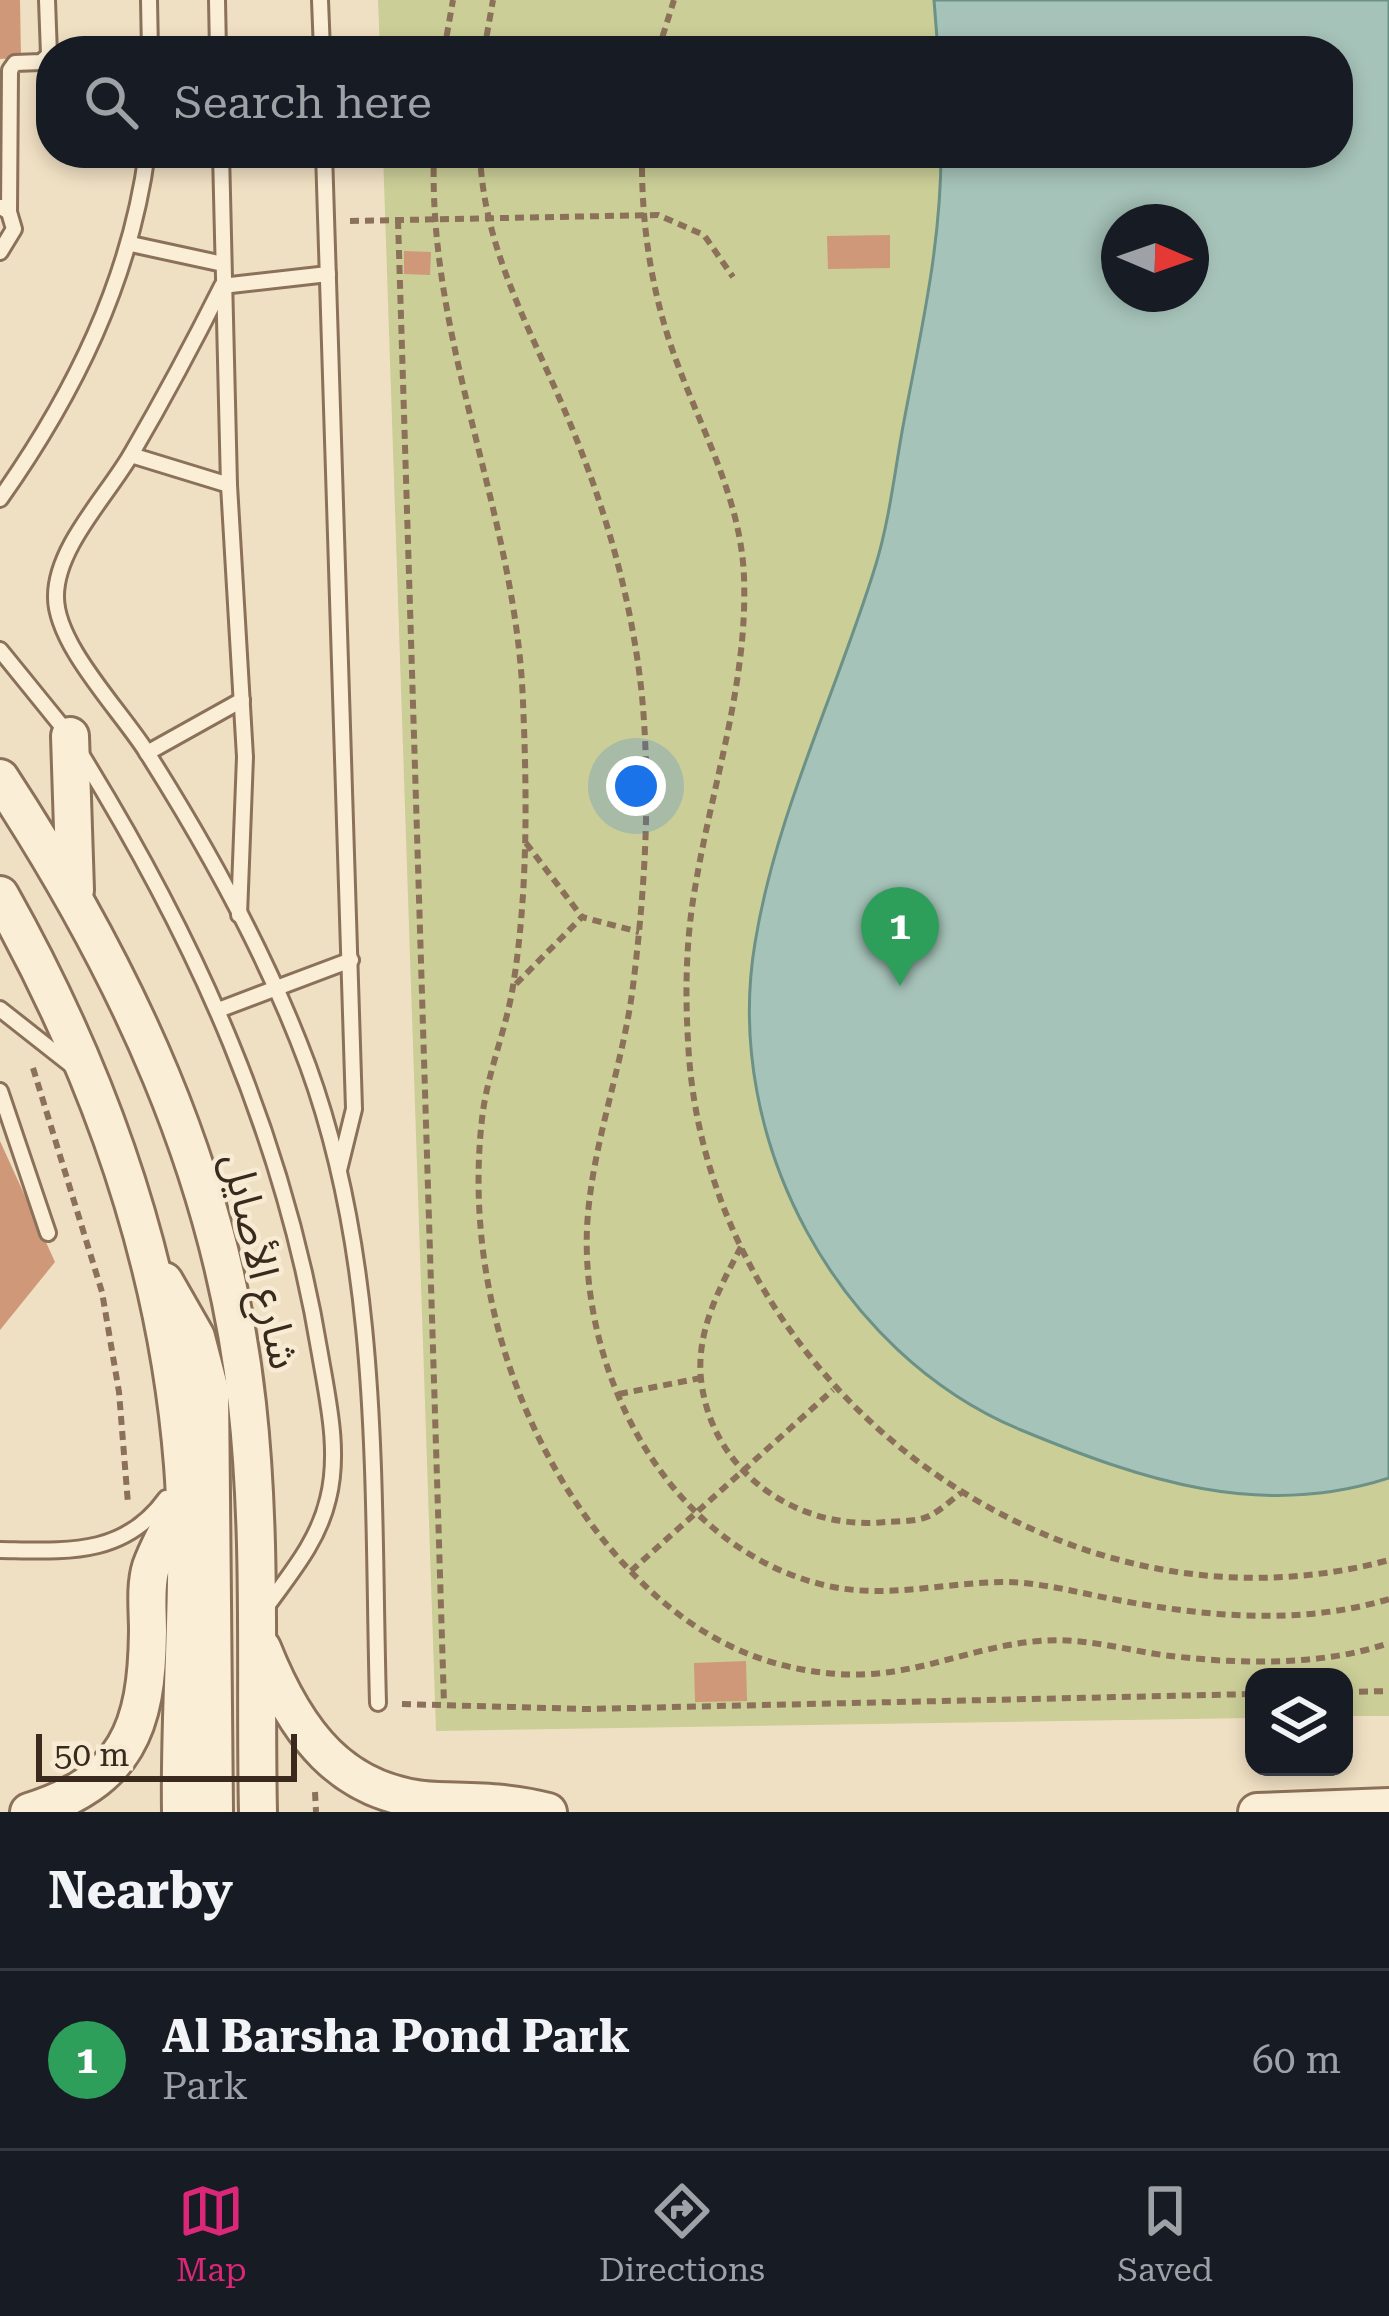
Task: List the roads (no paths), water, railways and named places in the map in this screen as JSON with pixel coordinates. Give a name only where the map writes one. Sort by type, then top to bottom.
[{"type":"street","points":[[70,736],[75,894]]},
{"type":"street","name":"شارع الأصايل","points":[[0,778],[75,894],[165,1078],[202,1184],[229,1292],[247,1401],[256,1512],[258,1812]]},
{"type":"street","points":[[0,895],[93,1082],[154,1269],[183,1484],[182,1812]]},
{"type":"street","points":[[154,1269],[196,1337],[210,1391],[214,1812]]},
{"type":"street","points":[[29,1812],[66,1800],[98,1780],[139,1723],[148,1672],[151,1567],[183,1484]]},
{"type":"street","points":[[255,1626],[303,1731],[345,1775],[414,1799],[496,1801],[548,1812]]},
{"type":"street","points":[[1257,1812],[1389,1807]]},
{"type":"lane","points":[[47,0],[48,36]]},
{"type":"lane","points":[[148,0],[149,36]]},
{"type":"lane","points":[[217,0],[218,36]]},
{"type":"lane","points":[[320,0],[321,36]]},
{"type":"lane","points":[[0,252],[12,237],[4,209],[10,70],[15,63],[36,62]]},
{"type":"lane","points":[[0,499],[69,388],[131,244],[144,168]]},
{"type":"lane","points":[[220,168],[229,484],[246,811],[239,918]]},
{"type":"lane","points":[[324,168],[354,1109],[339,1170]]},
{"type":"lane","points":[[131,244],[223,264]]},
{"type":"lane","points":[[222,286],[328,274]]},
{"type":"lane","points":[[222,286],[131,455],[65,560],[56,603],[63,631],[147,752],[239,918],[305,1059],[339,1170],[368,1360],[379,1703]]},
{"type":"lane","points":[[131,455],[229,484]]},
{"type":"lane","points":[[0,650],[70,736],[145,863],[221,1009],[259,1105],[298,1242],[333,1452],[330,1494],[317,1534],[255,1626]]},
{"type":"lane","points":[[147,752],[242,700]]},
{"type":"lane","points":[[221,1009],[351,960]]},
{"type":"lane","points":[[0,1009],[93,1082]]},
{"type":"lane","points":[[0,1090],[49,1233]]},
{"type":"lane","points":[[0,1550],[76,1552],[131,1535],[183,1484]]},
{"type":"water","points":[[934,0],[1389,0],[1389,1478],[1294,1495],[1202,1488],[1111,1464],[1021,1430],[956,1395],[898,1350],[848,1294],[807,1232],[776,1164],[757,1092],[749,1017],[755,943],[792,799],[881,547],[929,288],[940,168],[1353,168],[1353,36],[937,36]]},
{"type":"place","name":"Al Barsha Pond Park","points":[[900,986]]}]
